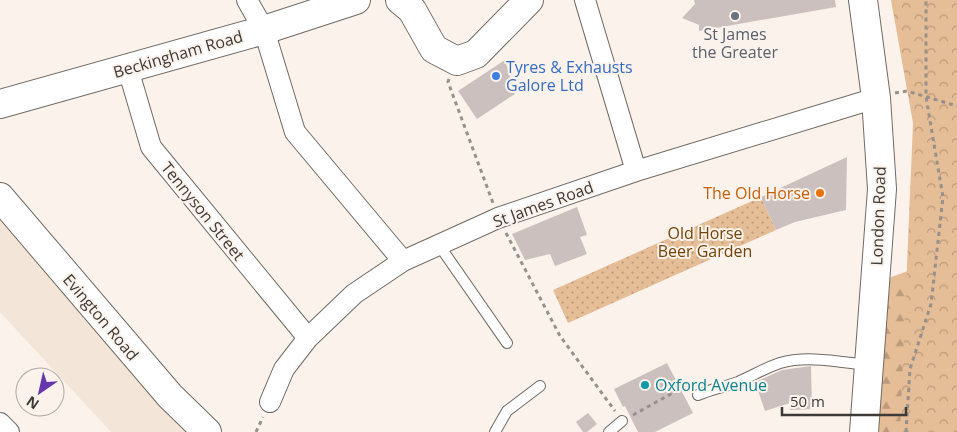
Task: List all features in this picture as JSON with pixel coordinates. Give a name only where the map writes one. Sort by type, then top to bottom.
[{"type":"main road","name":"Beckingham Road","points":[[0,104],[264,30],[356,0]]},
{"type":"main road","points":[[400,0],[412,10],[434,49],[466,58],[529,0]]},
{"type":"main road","name":"London Road","points":[[863,0],[876,98],[882,189],[864,432]]},
{"type":"main road","name":"Evington Road","points":[[2,204],[170,396],[207,432]]},
{"type":"street","points":[[247,0],[264,30],[295,132],[403,261]]},
{"type":"street","points":[[585,0],[636,171]]},
{"type":"street","name":"Tennyson Street","points":[[128,68],[151,147],[308,338]]},
{"type":"street","name":"St James Road","points":[[270,402],[284,370],[308,338],[354,294],[403,261],[498,218],[636,171],[876,98]]},
{"type":"street","points":[[0,423],[9,432]]},
{"type":"lane","points":[[439,245],[506,343]]},
{"type":"lane","points":[[698,395],[711,389],[735,383],[782,362],[793,360],[869,365]]},
{"type":"lane","points":[[495,432],[507,412],[540,386]]},
{"type":"lane","points":[[609,432],[622,421]]},
{"type":"path","points":[[906,432],[910,369],[931,304],[944,197],[926,97],[926,0]]},
{"type":"path","points":[[466,58],[448,82],[498,218],[560,336],[622,421],[678,390]]},
{"type":"path","points":[[876,98],[907,91],[957,106]]},
{"type":"shaded area","points":[[0,197],[207,432],[111,432],[65,382],[65,367],[51,367],[0,312]]},
{"type":"green space","points":[[891,0],[957,0],[957,432],[900,432],[913,123]]},
{"type":"green space","points":[[957,0],[923,432],[875,432],[889,278],[913,269]]},
{"type":"green space","name":"Old Horse Beer Garden","points":[[761,197],[776,230],[568,323],[553,290]]},
{"type":"building","name":"St James the Greater","points":[[694,0],[835,0],[836,7],[699,31],[699,25],[682,18],[695,4]]},
{"type":"building","name":"Tyres & Exhausts Galore Ltd","points":[[505,60],[515,94],[477,119],[458,91]]},
{"type":"building","name":"The Old Horse","points":[[847,157],[846,210],[795,222],[776,230],[761,197]]},
{"type":"building","points":[[577,207],[587,235],[580,237],[587,254],[555,266],[550,254],[525,260],[512,234]]},
{"type":"building","points":[[667,363],[693,413],[655,432],[638,432],[614,389]]},
{"type":"building","points":[[811,366],[812,409],[790,410],[790,403],[765,411],[755,382],[782,370]]},
{"type":"building","points":[[588,413],[597,424],[587,432],[583,432],[576,422]]},
{"type":"place","name":"St James the Greater","points":[[735,16]]},
{"type":"place","name":"Tyres & Exhausts Galore Ltd","points":[[496,76]]},
{"type":"place","name":"The Old Horse","points":[[820,193]]},
{"type":"place","name":"Oxford Avenue","points":[[645,385]]}]
